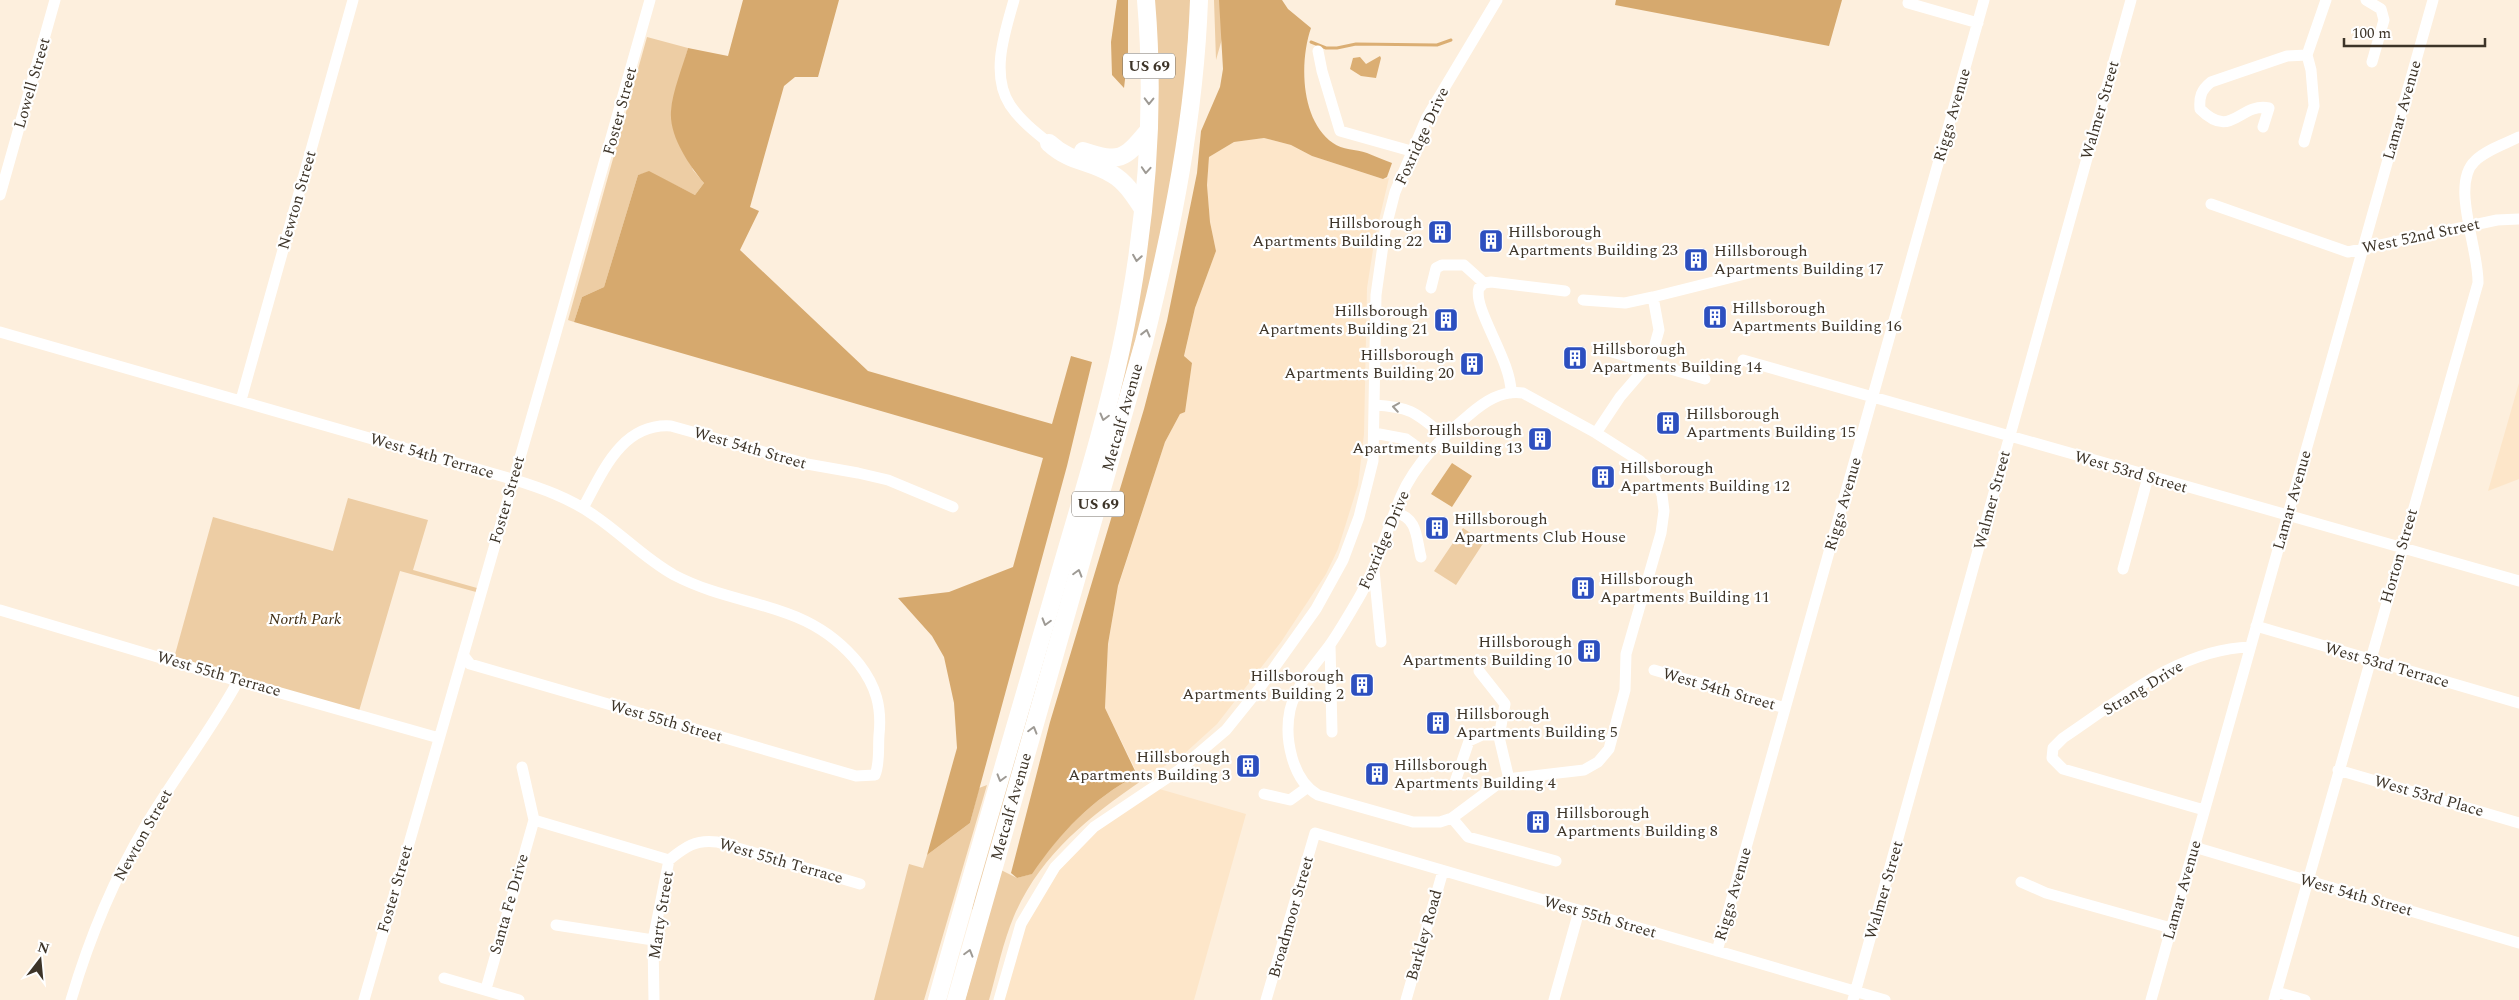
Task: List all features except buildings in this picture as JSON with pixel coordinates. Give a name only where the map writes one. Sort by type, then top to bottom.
[{"type":"highway","name":"Metcalf Avenue","points":[[937,1000],[1107,407],[1130,303],[1143,210],[1148,131],[1149,70],[1146,0]]},
{"type":"highway","name":"Metcalf Avenue","points":[[956,1000],[1144,342],[1159,280],[1183,156],[1194,64],[1199,0]]},
{"type":"highway","points":[[1049,143],[1113,158],[1130,152],[1148,131]]},
{"type":"highway","points":[[1049,143],[1062,155],[1113,174],[1129,189],[1143,210]]},
{"type":"highway","points":[[943,1000],[949,956]]},
{"type":"street","name":"Lowell Street","points":[[0,195],[55,0]]},
{"type":"street","name":"Newton Street","points":[[241,400],[353,0]]},
{"type":"street","name":"Foster Street","points":[[364,1000],[464,655],[512,479],[584,238],[650,0]]},
{"type":"street","points":[[1014,0],[1002,45],[1000,64],[1005,91],[1010,105],[1031,129],[1049,143]]},
{"type":"street","name":"Foxridge Drive","points":[[998,1000],[1025,916],[1047,878],[1063,856],[1094,828],[1179,770],[1213,742],[1240,714],[1316,609],[1343,560],[1354,531],[1372,467],[1376,295],[1380,261],[1396,192],[1411,151],[1436,101],[1497,0]]},
{"type":"street","name":"Riggs Avenue","points":[[1717,951],[1984,0]]},
{"type":"street","name":"Walmer Street","points":[[1854,996],[2131,0]]},
{"type":"street","points":[[2304,142],[2314,106],[2311,70],[2307,55],[2326,0]]},
{"type":"street","points":[[2366,0],[2381,9],[2384,20],[2372,62]]},
{"type":"street","name":"Lamar Avenue","points":[[2151,1000],[2433,0]]},
{"type":"street","points":[[1908,3],[1978,23]]},
{"type":"street","points":[[1318,51],[1340,131],[1411,151]]},
{"type":"street","points":[[2263,127],[2269,108],[2250,109],[2236,120],[2228,122],[2206,115],[2200,109],[2200,98],[2203,88],[2211,82],[2287,56],[2307,55]]},
{"type":"street","name":"Horton Street","points":[[2275,996],[2369,660],[2478,283],[2477,265],[2464,187],[2468,169],[2481,156],[2519,138]]},
{"type":"street","name":"West 52nd Street","points":[[2212,204],[2345,252],[2497,220],[2519,219]]},
{"type":"street","points":[[1430,288],[1436,268],[1442,265],[1464,266],[1484,283]]},
{"type":"street","points":[[1583,300],[1625,303],[1753,272]]},
{"type":"street","points":[[1511,393],[1509,371],[1479,305],[1478,291],[1484,283],[1491,282],[1565,291]]},
{"type":"street","points":[[1596,433],[1620,396],[1650,362],[1659,330],[1653,297]]},
{"type":"street","name":"West 54th Terrace","points":[[0,332],[545,489],[583,508],[608,525],[653,562],[675,575],[702,587],[799,617],[815,625],[837,640],[866,673],[879,700],[881,721],[878,766],[875,776]]},
{"type":"street","points":[[1605,350],[1705,379]]},
{"type":"street","name":"West 53rd Street","points":[[1743,360],[2148,477],[2519,581]]},
{"type":"street","name":"Foxridge Drive","points":[[1511,393],[1530,396],[1596,433],[1649,469],[1660,489],[1664,506],[1660,533],[1626,657],[1625,690],[1610,747],[1598,762],[1579,771],[1509,779],[1489,788],[1452,818],[1440,822],[1413,822],[1318,795],[1308,786],[1297,771],[1289,735],[1290,712],[1300,686],[1330,645],[1374,570],[1409,482],[1427,454],[1444,436],[1489,400],[1511,393]]},
{"type":"street","points":[[1374,405],[1397,406],[1412,411],[1444,436]]},
{"type":"street","name":"West 54th Street","points":[[583,508],[626,441],[646,428],[658,425],[672,426],[807,464],[888,480],[953,508]]},
{"type":"street","points":[[1374,433],[1406,439],[1427,454]]},
{"type":"street","points":[[2122,569],[2148,477]]},
{"type":"street","points":[[1396,513],[1404,515],[1412,521],[1421,557]]},
{"type":"street","points":[[1374,570],[1381,642]]},
{"type":"street","name":"West 55th Terrace","points":[[0,610],[238,681],[439,738]]},
{"type":"street","name":"West 53rd Terrace","points":[[2256,626],[2519,703]]},
{"type":"street","points":[[1330,645],[1332,732]]},
{"type":"street","name":"Strang Drive","points":[[2204,810],[2065,769],[2056,763],[2052,756],[2055,745],[2174,667],[2205,654],[2250,647]]},
{"type":"street","name":"West 55th Street","points":[[464,655],[470,664],[856,776],[875,776]]},
{"type":"street","name":"West 54th Street","points":[[1654,670],[1785,708]]},
{"type":"street","points":[[1479,671],[1506,704],[1498,735],[1509,779]]},
{"type":"street","name":"Newton Street","points":[[71,1000],[86,949],[124,865],[145,826],[224,707],[238,681]]},
{"type":"street","points":[[1454,785],[1469,741],[1482,735],[1498,735]]},
{"type":"street","points":[[522,767],[534,820],[669,860]]},
{"type":"street","name":"West 53rd Place","points":[[2338,770],[2519,823]]},
{"type":"street","points":[[1264,794],[1290,800],[1308,786]]},
{"type":"street","points":[[1452,818],[1466,836],[1556,861]]},
{"type":"street","name":"Santa Fe Drive","points":[[486,989],[534,820]]},
{"type":"street","name":"West 55th Street","points":[[1315,833],[1717,951],[1854,996],[1885,1000]]},
{"type":"street","name":"Broadmoor Street","points":[[1266,1000],[1315,833]]},
{"type":"street","name":"West 55th Terrace","points":[[669,860],[691,843],[704,840],[717,842],[860,884]]},
{"type":"street","name":"West 54th Street","points":[[2194,847],[2519,942]]},
{"type":"street","name":"Marty Street","points":[[654,1000],[653,940],[669,860]]},
{"type":"street","name":"Barkley Road","points":[[1406,1000],[1443,871]]},
{"type":"street","points":[[2021,882],[2046,893],[2171,928]]},
{"type":"street","points":[[1554,1000],[1579,911]]},
{"type":"street","points":[[556,925],[653,940]]},
{"type":"street","points":[[444,978],[518,1000]]},
{"type":"street","points":[[2275,996],[2305,1000]]},
{"type":"shaded area","points":[[743,0],[839,0],[818,77],[795,77],[784,86],[750,207],[759,211],[740,250],[868,371],[1052,424],[1071,356],[1092,362],[1067,466],[970,823],[927,855],[957,748],[954,703],[944,657],[932,636],[898,598],[949,592],[1013,567],[1043,458],[574,322],[582,297],[604,287],[638,175],[649,171],[695,195],[704,183],[686,159],[673,130],[671,111],[673,96],[688,48],[728,56]]},
{"type":"shaded area","points":[[1117,0],[1128,0],[1128,54],[1124,88],[1112,75],[1111,42]]},
{"type":"shaded area","points":[[1219,0],[1282,0],[1288,9],[1311,28],[1307,42],[1304,74],[1309,106],[1314,121],[1322,133],[1337,145],[1367,153],[1392,163],[1387,177],[1383,179],[1312,156],[1291,145],[1264,138],[1234,142],[1209,157],[1207,185],[1210,222],[1216,251],[1195,308],[1184,356],[1192,363],[1185,412],[1180,414],[1165,442],[1118,586],[1108,644],[1105,708],[1137,775],[1105,795],[1078,818],[1054,844],[1032,874],[1017,878],[1011,873],[1050,722],[1144,409],[1167,321],[1197,173],[1201,131],[1220,87],[1223,69]]},
{"type":"shaded area","points":[[1616,0],[1842,0],[1829,46],[1615,5]]},
{"type":"shaded area","points":[[1380,56],[1376,78],[1361,76],[1350,69],[1353,58],[1360,57],[1366,64]]},
{"type":"shaded area","points":[[1264,138],[1291,145],[1312,156],[1383,179],[1389,178],[1375,237],[1367,288],[1364,434],[1358,485],[1338,549],[1326,574],[1281,642],[1217,724],[1184,754],[1141,781],[1105,708],[1108,644],[1118,587],[1165,442],[1180,414],[1192,364],[1184,357],[1195,308],[1216,251],[1210,222],[1207,185],[1209,157],[1234,142]]},
{"type":"shaded area","points":[[2519,383],[2519,479],[2488,491]]},
{"type":"shaded area","points":[[1452,463],[1472,476],[1452,507],[1431,494]]},
{"type":"shaded area","points":[[1156,788],[1246,814],[1194,1000],[1002,1000],[1019,938],[1037,900],[1079,844]]},
{"type":"green space","points":[[1152,0],[1191,0],[1184,98],[1174,169],[1149,292],[975,912],[972,909],[985,853],[1129,335]]},
{"type":"green space","points":[[1214,0],[1233,0],[1216,60]]},
{"type":"green space","points":[[647,37],[688,48],[671,112],[693,170],[704,183],[695,195],[649,172],[638,175],[604,287],[582,297],[574,322],[568,320]]},
{"type":"green space","name":"North Park","points":[[348,498],[428,520],[413,570],[477,588],[476,592],[400,571],[359,711],[174,658],[213,517],[333,551]]},
{"type":"green space","points":[[1463,528],[1484,542],[1456,585],[1434,571]]},
{"type":"green space","points":[[1137,775],[1141,781],[1103,809],[1068,839],[1038,874],[1025,894],[1010,926],[989,1000],[965,1000],[1001,870],[1017,878],[1031,874],[1054,844],[1078,818],[1105,795]]},
{"type":"green space","points":[[987,785],[924,1000],[874,1000],[909,864],[923,868],[927,855],[970,823],[979,788]]},
{"type":"waterway","points":[[1311,42],[1326,48],[1337,48],[1356,44],[1437,45],[1451,40]]},
{"type":"place","name":"Hillsborough Apartments Building 22","points":[[1440,232]]},
{"type":"place","name":"Hillsborough Apartments Building 23","points":[[1491,241]]},
{"type":"place","name":"Hillsborough Apartments Building 17","points":[[1696,260]]},
{"type":"place","name":"Hillsborough Apartments Building 16","points":[[1715,317]]},
{"type":"place","name":"Hillsborough Apartments Building 21","points":[[1446,320]]},
{"type":"place","name":"Hillsborough Apartments Building 14","points":[[1575,358]]},
{"type":"place","name":"Hillsborough Apartments Building 20","points":[[1472,364]]},
{"type":"place","name":"Hillsborough Apartments Building 15","points":[[1668,423]]},
{"type":"place","name":"Hillsborough Apartments Building 13","points":[[1540,439]]},
{"type":"place","name":"Hillsborough Apartments Building 12","points":[[1603,477]]},
{"type":"place","name":"Hillsborough Apartments Club House","points":[[1437,528]]},
{"type":"place","name":"Hillsborough Apartments Building 11","points":[[1583,588]]},
{"type":"place","name":"Hillsborough Apartments Building 10","points":[[1589,651]]},
{"type":"place","name":"Hillsborough Apartments Building 2","points":[[1362,685]]},
{"type":"place","name":"Hillsborough Apartments Building 5","points":[[1438,723]]},
{"type":"place","name":"Hillsborough Apartments Building 3","points":[[1248,766]]},
{"type":"place","name":"Hillsborough Apartments Building 4","points":[[1377,774]]},
{"type":"place","name":"Hillsborough Apartments Building 8","points":[[1538,822]]}]
